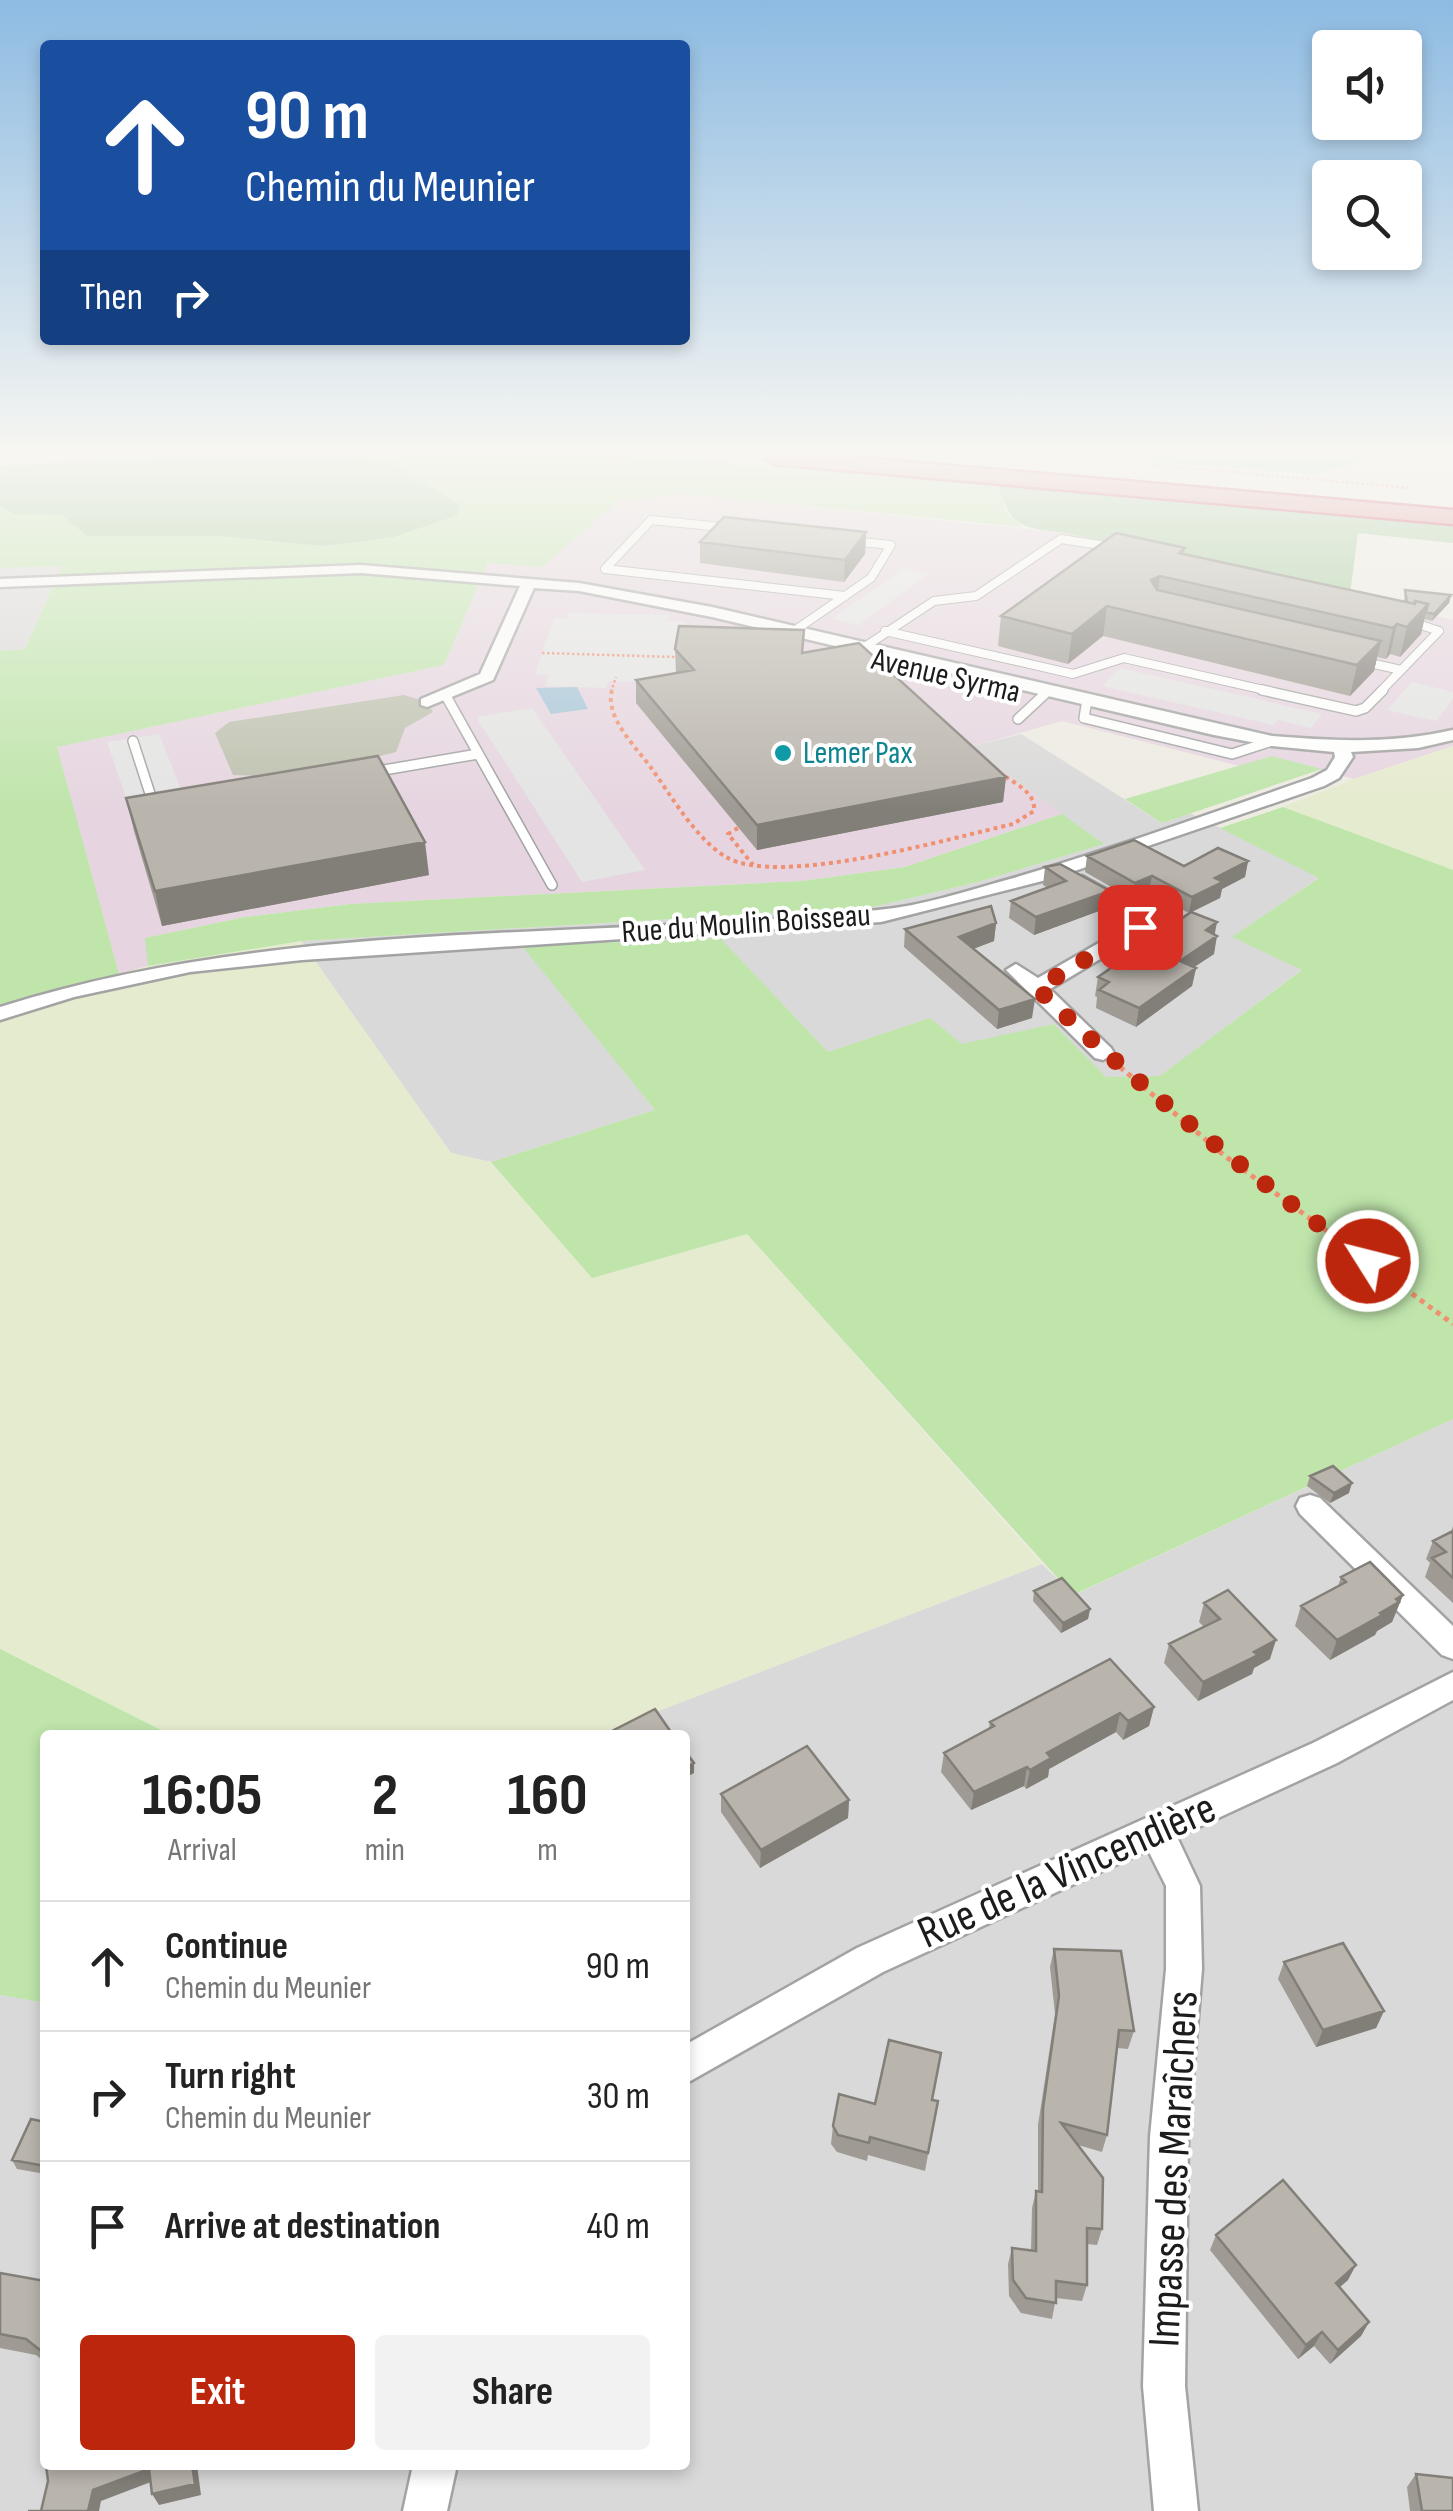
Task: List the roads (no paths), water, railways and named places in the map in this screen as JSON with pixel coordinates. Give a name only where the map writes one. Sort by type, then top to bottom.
[{"type":"street","name":"Avenue Syrma","points":[[0,583],[212,574]]},
{"type":"street","name":"Avenue Syrma","points":[[435,574],[630,596],[1272,741],[1341,747]]},
{"type":"street","points":[[427,702],[487,677],[530,582]]},
{"type":"street","points":[[1341,747],[1418,743],[1453,735]]},
{"type":"street","name":"Rue du Moulin Boisseau","points":[[0,1014],[69,992],[190,966],[302,954],[881,916],[953,902],[1060,870],[1318,782],[1344,758],[1341,747]]},
{"type":"street","points":[[1037,988],[1140,927],[1139,913],[1060,870]]},
{"type":"street","points":[[1016,970],[1102,1053]]},
{"type":"street","points":[[1310,1506],[1453,1646]]},
{"type":"street","name":"Rue de la Vincendière","points":[[690,2063],[870,1960],[1325,1753],[1453,1685]]},
{"type":"street","name":"Impasse des Maraîchers","points":[[1157,1832],[1183,1886],[1184,1969],[1169,2137],[1164,2386],[1176,2511]]},
{"type":"street","points":[[425,2511],[434,2470]]},
{"type":"lane","points":[[643,574],[845,596]]},
{"type":"lane","points":[[794,631],[873,574]]},
{"type":"lane","points":[[863,648],[934,601],[976,596],[1009,574]]},
{"type":"lane","points":[[885,631],[1073,674],[1124,658],[1349,710],[1364,708],[1439,631],[1394,617]]},
{"type":"lane","points":[[1344,656],[1401,670]]},
{"type":"lane","points":[[1018,719],[1048,691]]},
{"type":"lane","points":[[446,696],[552,885]]},
{"type":"lane","points":[[133,741],[155,809],[174,806]]},
{"type":"lane","points":[[364,774],[478,754]]},
{"type":"place","name":"Lemer Pax","points":[[783,753]]}]
